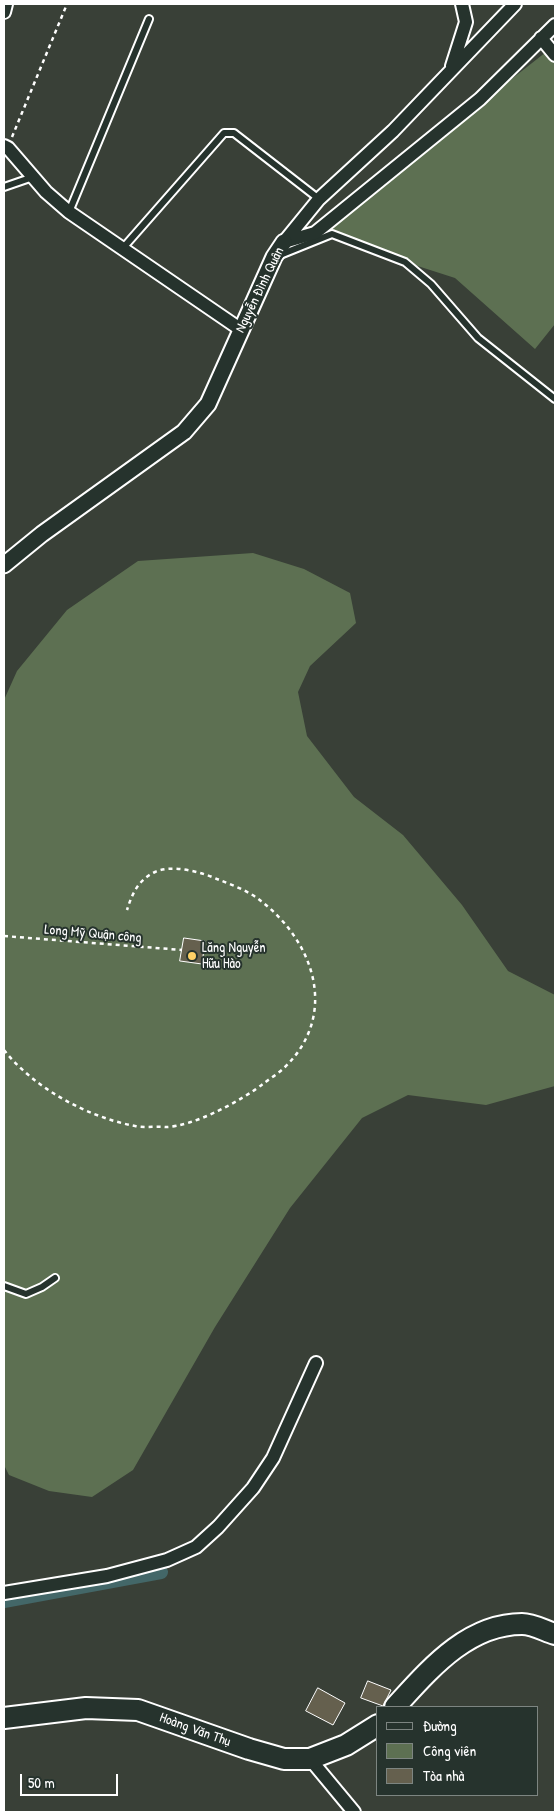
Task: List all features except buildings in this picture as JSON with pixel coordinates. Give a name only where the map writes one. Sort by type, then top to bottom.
[{"type":"main road","points":[[396,1706],[435,1663],[478,1633],[502,1626],[524,1624],[555,1634]]},
{"type":"main road","name":"Hoàng Văn Thụ","points":[[4,1718],[86,1708],[138,1710],[249,1749],[284,1759],[310,1759],[346,1746],[376,1726]]},
{"type":"street","points":[[4,12],[6,4]]},
{"type":"street","points":[[451,68],[466,22],[462,4]]},
{"type":"street","name":"Nguyễn Đình Quân","points":[[4,565],[42,534],[184,432],[208,404],[240,329],[274,257],[284,242],[319,199],[393,131],[451,68],[515,4]]},
{"type":"street","points":[[284,242],[315,232],[480,99],[555,25]]},
{"type":"street","points":[[541,38],[555,55]]},
{"type":"street","points":[[6,147],[69,212],[240,329]]},
{"type":"street","points":[[4,1593],[107,1576],[167,1560],[196,1547],[218,1527],[253,1488],[273,1458],[316,1363]]},
{"type":"street","points":[[310,1759],[354,1812]]},
{"type":"lane","points":[[69,212],[149,19]]},
{"type":"lane","points":[[123,248],[224,134],[234,133],[319,199]]},
{"type":"lane","points":[[4,187],[33,177]]},
{"type":"lane","points":[[274,257],[332,234],[405,262],[432,284],[478,338],[555,399]]},
{"type":"lane","points":[[4,1286],[26,1294],[42,1287],[55,1278]]},
{"type":"path","points":[[6,147],[67,4]]},
{"type":"path","points":[[4,1050],[13,1062],[55,1094],[99,1117],[137,1126],[174,1127],[216,1111],[256,1090],[286,1066],[307,1036],[315,1012],[316,985],[308,958],[297,938],[279,918],[260,900],[234,886],[207,875],[182,869],[155,872],[134,889],[127,910]]},
{"type":"path","name":"Long Mỹ Quận công","points":[[4,936],[182,950]]},
{"type":"green space","points":[[555,45],[555,324],[535,349],[455,278],[315,233]]},
{"type":"green space","points":[[253,553],[304,569],[350,593],[356,623],[310,666],[298,692],[307,736],[354,797],[403,835],[462,905],[508,971],[555,995],[555,1086],[486,1105],[408,1095],[362,1118],[290,1208],[215,1327],[133,1470],[92,1497],[49,1491],[9,1475],[4,1465],[4,700],[17,671],[67,610],[138,561]]},
{"type":"waterway","points":[[4,1601],[161,1572]]},
{"type":"place","name":"Lăng Nguyễn Hữu Hào","points":[[192,956]]}]
